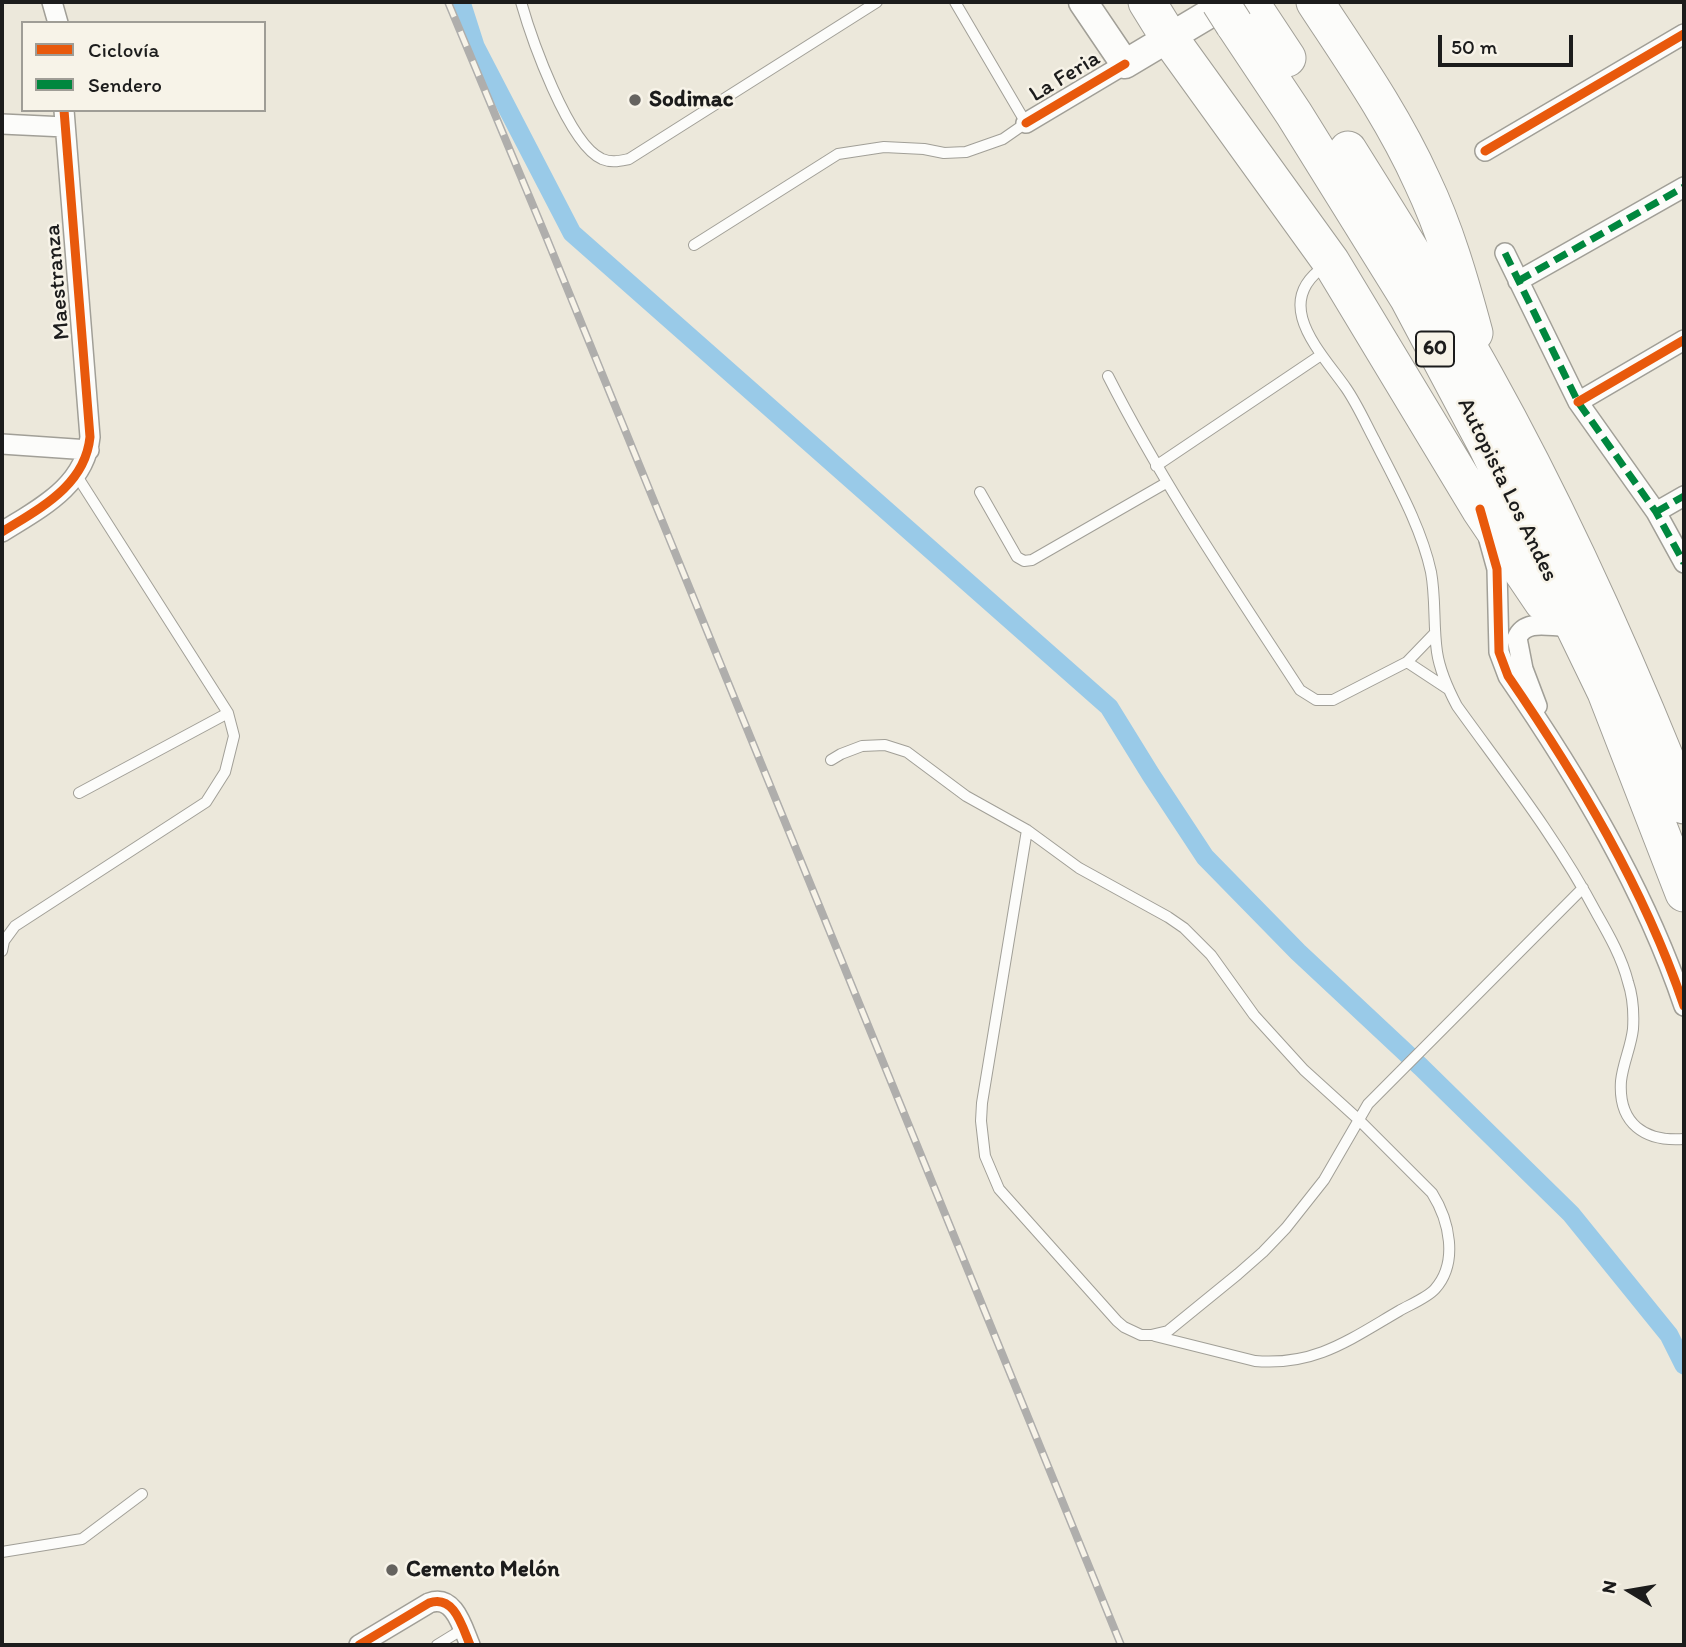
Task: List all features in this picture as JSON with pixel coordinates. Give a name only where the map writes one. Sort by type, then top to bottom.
[{"type":"highway","points":[[1147,2],[1168,36],[1331,262],[1480,509],[1606,692]]},
{"type":"highway","points":[[1315,2],[1380,102],[1423,181],[1452,257],[1486,378]]},
{"type":"highway","name":"Autopista Los Andes","points":[[1238,8],[1381,203],[1486,378],[1619,645],[1684,805]]},
{"type":"highway","name":"Autopista Los Andes","points":[[1238,8],[1302,126],[1409,299],[1486,444],[1606,692],[1684,893]]},
{"type":"main road","points":[[1083,2],[1125,64]]},
{"type":"main road","name":"La Feria","points":[[1125,64],[1168,36],[1238,8]]},
{"type":"street","points":[[52,2],[57,21]]},
{"type":"street","points":[[1485,151],[1684,34]]},
{"type":"street","name":"La Feria","points":[[1026,123],[1125,64]]},
{"type":"street","points":[[2,124],[64,119]]},
{"type":"street","name":"Maestranza","points":[[64,119],[89,450]]},
{"type":"street","points":[[1518,281],[1684,187]]},
{"type":"street","points":[[1506,253],[1578,402],[1656,512],[1684,564]]},
{"type":"street","points":[[1578,402],[1684,340]]},
{"type":"street","points":[[2,444],[89,450],[77,476],[32,513],[2,532]]},
{"type":"street","points":[[1656,512],[1684,496]]},
{"type":"street","points":[[1480,509],[1497,569],[1501,662],[1583,793],[1637,891],[1684,1006]]},
{"type":"street","points":[[1553,746],[1523,669],[1517,638],[1525,628],[1537,624],[1559,626]]},
{"type":"street","points":[[359,1645],[438,1600],[454,1610],[466,1637]]},
{"type":"lane","points":[[521,2],[530,34],[551,87],[586,148],[600,158],[614,162],[629,159],[877,2]]},
{"type":"lane","points":[[694,245],[838,154],[884,147],[944,153],[967,152],[1003,139],[1026,123],[955,2]]},
{"type":"lane","points":[[1331,262],[1314,275],[1303,293],[1301,314],[1305,330],[1348,390],[1424,548],[1434,592],[1435,633],[1441,671],[1448,690],[1546,829],[1583,888],[1624,969],[1632,999],[1632,1037],[1621,1080],[1627,1114],[1644,1134],[1657,1138],[1684,1139]]},
{"type":"lane","points":[[1156,466],[1321,355]]},
{"type":"lane","points":[[1108,376],[1166,483],[1305,695],[1317,700],[1333,700],[1407,662],[1435,633]]},
{"type":"lane","points":[[2,951],[4,941],[15,926],[206,802],[225,772],[233,736],[228,713],[77,476]]},
{"type":"lane","points":[[980,492],[1017,557],[1024,561],[1032,560],[1166,483]]},
{"type":"lane","points":[[1407,662],[1448,690]]},
{"type":"lane","points":[[79,793],[228,713]]},
{"type":"lane","points":[[831,760],[862,746],[886,745],[897,748],[916,758],[967,796],[1027,830],[1106,885],[1152,907],[1184,928],[1211,955],[1254,1015],[1304,1070],[1432,1193],[1444,1216],[1449,1241],[1446,1267],[1435,1290],[1334,1349],[1301,1360],[1255,1360],[1132,1332],[1117,1321],[999,1189],[985,1156],[982,1103],[1027,830]]},
{"type":"lane","points":[[1151,1335],[1160,1334],[1175,1326],[1238,1275],[1286,1228],[1313,1195],[1340,1156],[1358,1119],[1381,1091],[1583,888]]},
{"type":"lane","points":[[2,1552],[82,1538],[142,1494]]},
{"type":"lane","points":[[438,1645],[466,1637]]},
{"type":"waterway","points":[[461,2],[475,46],[572,233],[1109,707],[1205,857],[1298,952],[1421,1067],[1571,1214],[1669,1335],[1684,1365]]},
{"type":"railway","points":[[448,2],[1121,1645]]},
{"type":"marked path","points":[[1518,281],[1684,187]]},
{"type":"marked path","points":[[1505,253],[1578,402],[1656,512],[1684,563]]},
{"type":"marked path","points":[[1656,512],[1684,496]]},
{"type":"cycle path","points":[[1485,151],[1684,34]]},
{"type":"cycle path","points":[[1026,123],[1125,64]]},
{"type":"cycle path","points":[[2,532],[45,504],[70,482],[86,454],[90,437],[64,112]]},
{"type":"cycle path","points":[[1578,402],[1684,340]]},
{"type":"cycle path","points":[[1480,509],[1497,569],[1499,652],[1508,676],[1584,794],[1607,835],[1649,919],[1684,1006]]},
{"type":"cycle path","points":[[359,1645],[429,1603],[438,1601],[451,1607],[470,1645]]},
{"type":"place","name":"Sodimac","points":[[635,100]]},
{"type":"place","name":"Cemento Melón","points":[[392,1570]]}]
